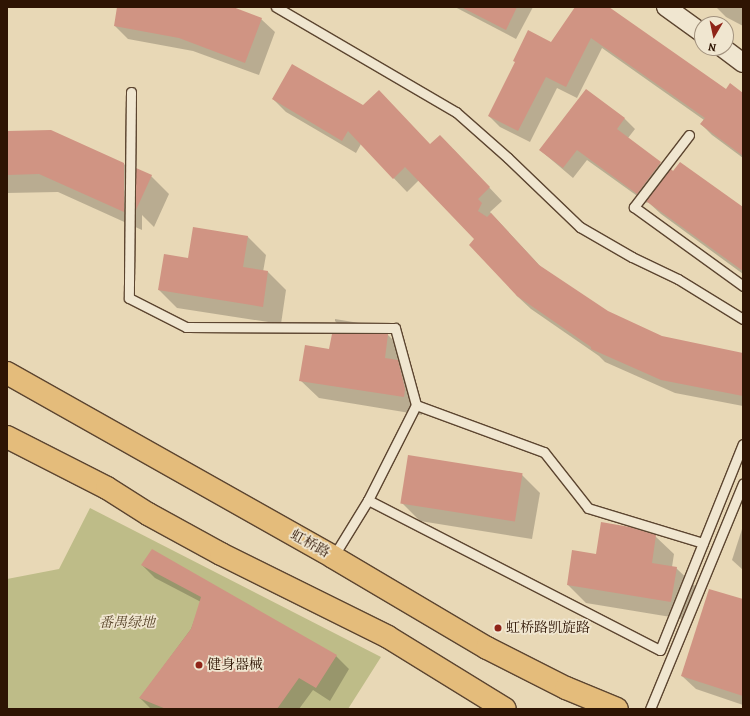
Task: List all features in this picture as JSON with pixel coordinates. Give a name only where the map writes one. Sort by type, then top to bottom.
[{"type":"main road","name":"虹桥路","points":[[7,373],[333,557],[487,648],[566,688],[617,709]]},
{"type":"main road","points":[[7,437],[107,488],[148,514],[221,554],[388,637],[505,709]]},
{"type":"street","points":[[666,7],[694,27]]},
{"type":"street","points":[[734,56],[743,63]]},
{"type":"lane","points":[[276,7],[456,112],[508,158],[580,227],[632,257],[678,279],[743,319]]},
{"type":"lane","points":[[131,92],[128,298],[186,328],[395,328],[416,405],[368,500],[333,557]]},
{"type":"lane","points":[[689,135],[634,207],[743,286]]},
{"type":"lane","points":[[416,405],[544,452],[588,508],[703,543]]},
{"type":"lane","points":[[368,500],[660,650],[743,444]]},
{"type":"lane","points":[[650,709],[743,483]]},
{"type":"green space","name":"番禺绿地","points":[[90,508],[381,657],[348,709],[7,709],[7,579],[59,569]]},
{"type":"building","points":[[117,7],[233,7],[262,18],[245,63],[179,38],[114,26]]},
{"type":"building","points":[[461,7],[517,7],[506,30]]},
{"type":"building","points":[[575,7],[609,7],[726,89],[730,83],[743,93],[743,156],[700,124],[705,118],[591,38],[566,87],[546,77],[518,131],[488,116],[515,62],[513,61],[528,30],[551,42]]},
{"type":"building","points":[[292,64],[363,105],[379,90],[430,144],[440,135],[490,187],[478,199],[482,203],[478,211],[487,217],[491,213],[539,265],[608,311],[662,336],[743,353],[743,396],[661,380],[591,349],[591,347],[517,296],[469,245],[474,239],[405,167],[393,179],[348,131],[342,141],[272,99]]},
{"type":"building","points":[[586,89],[625,118],[617,129],[661,162],[637,194],[577,150],[563,168],[539,150]]},
{"type":"building","points":[[51,130],[124,163],[124,212],[39,174],[7,175],[7,131]]},
{"type":"building","points":[[680,162],[743,207],[743,271],[646,201],[671,169],[673,171]]},
{"type":"building","points":[[136,168],[152,175],[136,210]]},
{"type":"building","points":[[193,227],[248,236],[243,267],[268,271],[263,307],[158,290],[164,254],[188,258]]},
{"type":"building","points":[[332,334],[388,334],[385,358],[398,360],[405,389],[404,397],[299,381],[305,345],[329,349]]},
{"type":"building","points":[[408,455],[523,473],[515,522],[400,503]]},
{"type":"building","points":[[601,522],[630,527],[656,535],[652,563],[677,567],[671,602],[567,585],[572,550],[596,554]]},
{"type":"building","points":[[152,549],[337,655],[316,688],[299,678],[277,709],[166,709],[139,698],[191,629],[201,597],[141,565]]},
{"type":"building","points":[[709,589],[743,599],[743,696],[681,676]]},
{"type":"place","name":"虹桥路凯旋路","points":[[498,628]]},
{"type":"place","name":"健身器械","points":[[199,665]]}]
